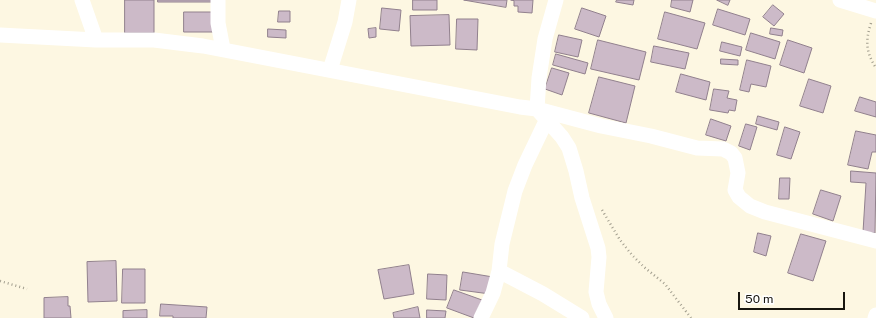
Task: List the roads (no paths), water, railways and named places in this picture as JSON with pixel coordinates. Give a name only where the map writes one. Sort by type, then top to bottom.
[{"type":"street","points":[[82,0],[96,40]]},
{"type":"street","points":[[218,0],[218,23],[223,50]]},
{"type":"street","points":[[330,70],[345,22],[349,0]]},
{"type":"street","points":[[480,318],[493,293],[502,244],[515,191],[542,114],[539,78],[545,39],[556,0]]},
{"type":"street","points":[[840,0],[875,14]]},
{"type":"street","points":[[0,35],[96,40],[154,40],[223,50],[520,107],[542,114],[651,136],[697,148],[723,149],[731,153],[735,158],[738,173],[735,190],[739,197],[750,206],[765,212],[876,241]]},
{"type":"street","points":[[542,114],[562,137],[569,148],[582,198],[598,248],[599,257],[596,292],[599,304],[606,318]]},
{"type":"street","points":[[498,271],[543,294],[582,318]]}]
